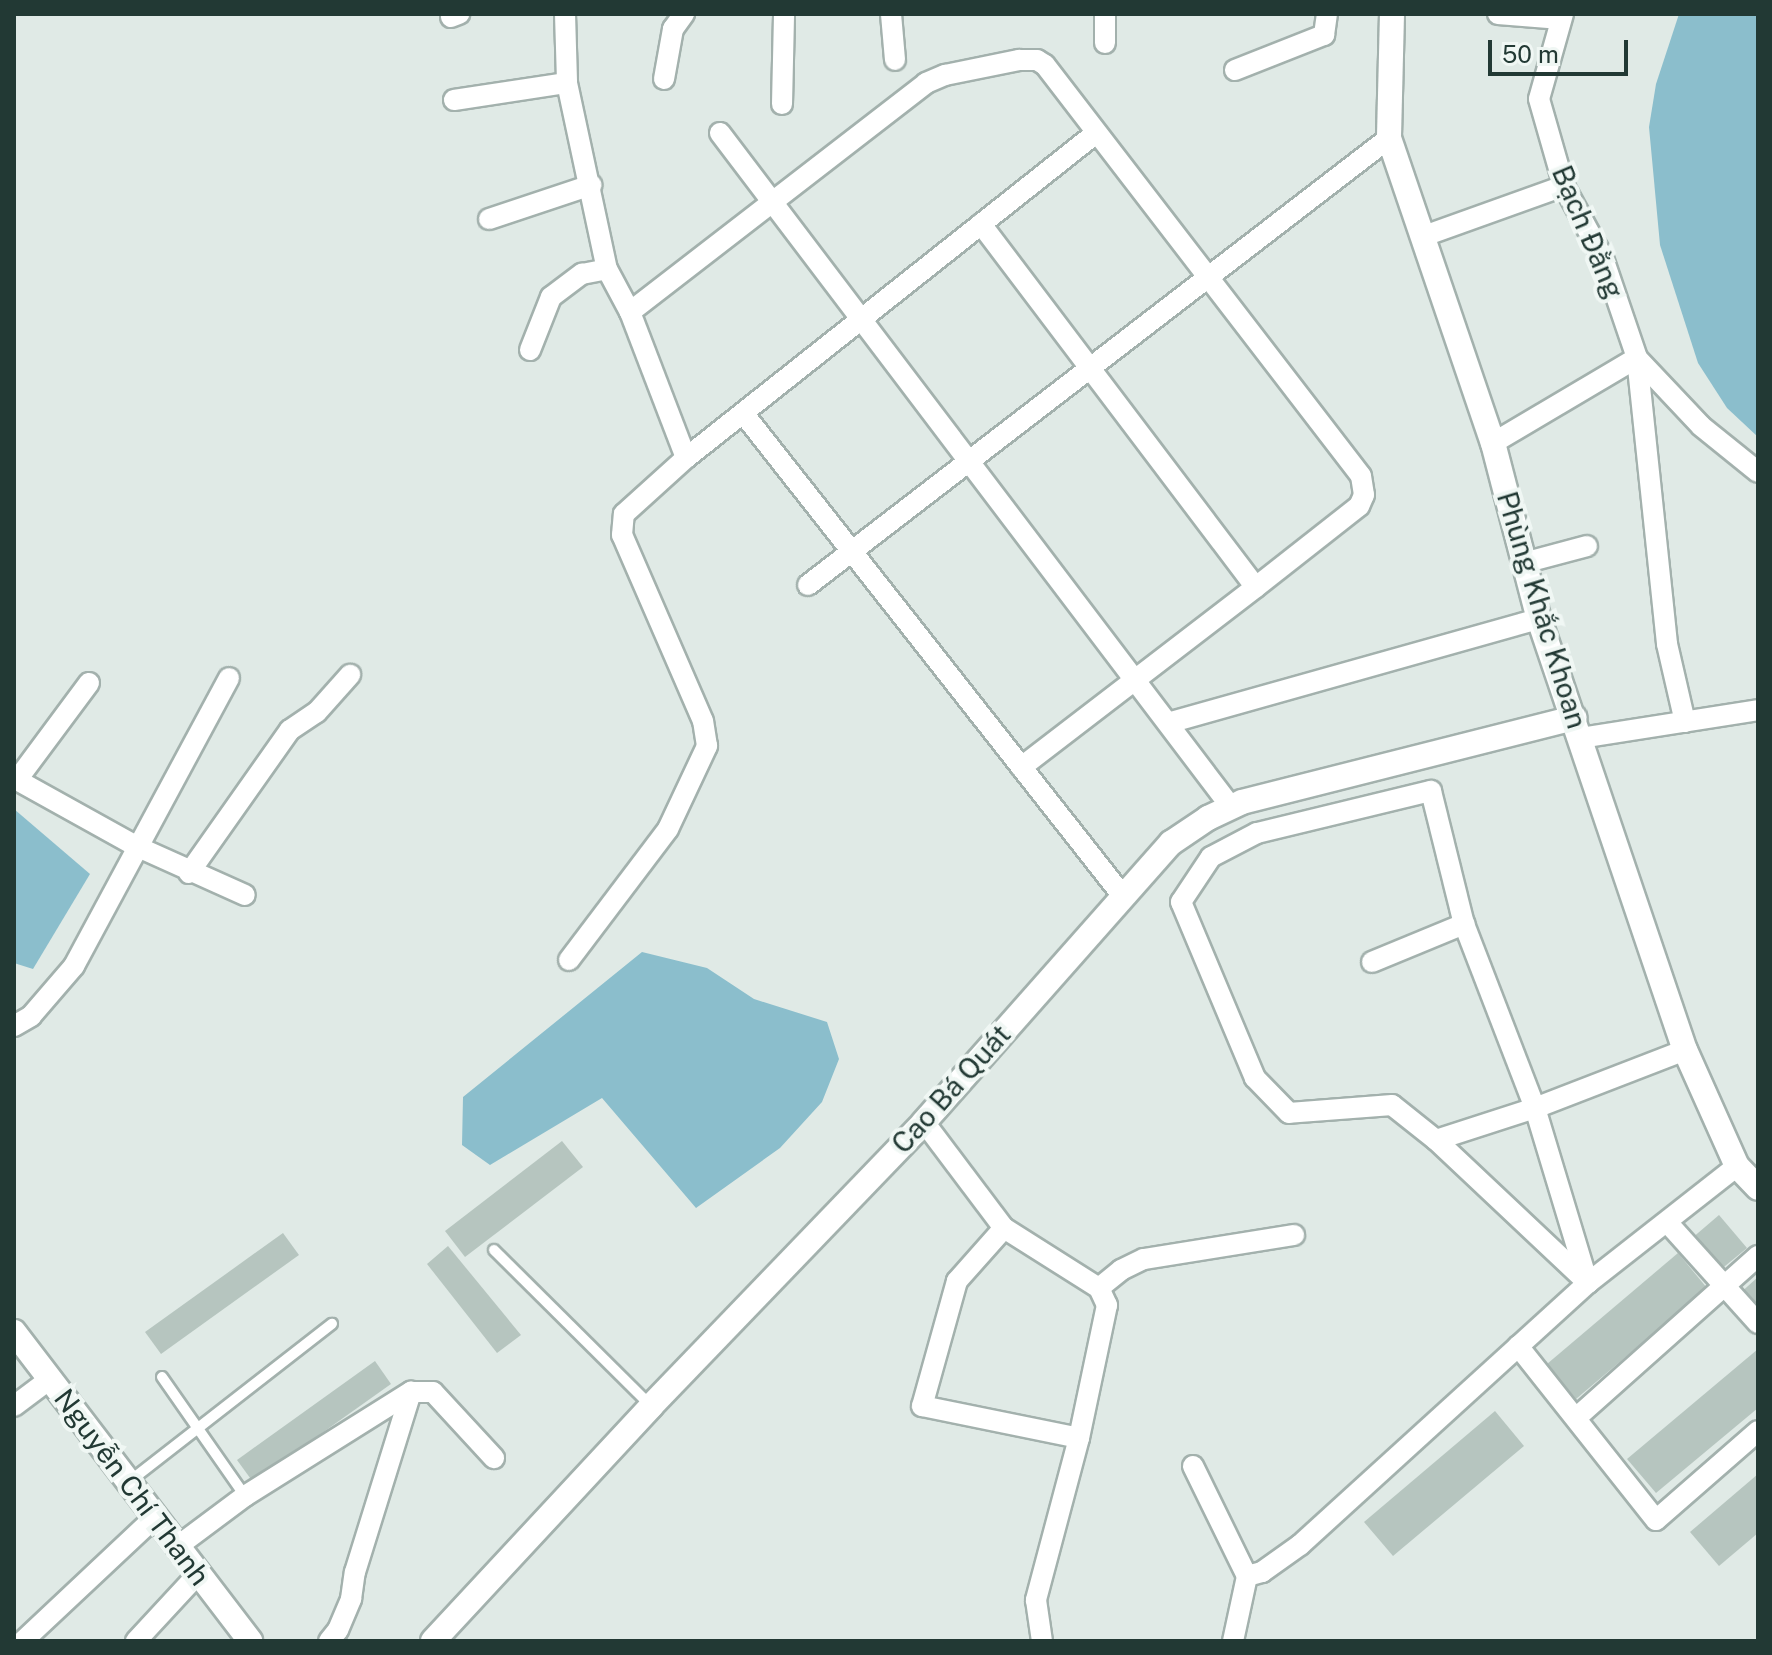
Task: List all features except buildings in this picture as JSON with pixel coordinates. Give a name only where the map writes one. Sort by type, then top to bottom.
[{"type":"street","points":[[565,14],[567,83],[607,269],[630,312],[686,458]]},
{"type":"street","points":[[664,79],[673,29],[684,14]]},
{"type":"street","points":[[782,104],[784,14]]},
{"type":"street","points":[[891,14],[895,60]]},
{"type":"street","points":[[1105,14],[1105,43]]},
{"type":"street","points":[[1235,70],[1324,35],[1327,14]]},
{"type":"street","points":[[1498,14],[1562,17]]},
{"type":"street","name":"Phùng Khắc Khoan","points":[[1386,16],[1389,138],[1493,443],[1527,562],[1539,619],[1685,1050],[1737,1166],[1758,1188]]},
{"type":"street","name":"Bạch Đằng","points":[[1562,17],[1539,99],[1564,186],[1603,258],[1637,358]]},
{"type":"street","points":[[630,312],[926,83],[945,75],[1019,60],[1037,60],[1045,65],[1364,484],[1359,506],[1021,767]]},
{"type":"street","points":[[454,100],[567,83]]},
{"type":"street","points":[[720,133],[1231,807]]},
{"type":"street","points":[[569,960],[668,829],[707,746],[703,721],[621,527],[629,507],[686,458],[1096,133]]},
{"type":"street","points":[[808,585],[1389,138]]},
{"type":"street","points":[[489,219],[591,185]]},
{"type":"street","points":[[1424,236],[1564,186]]},
{"type":"street","points":[[981,224],[1256,587]]},
{"type":"street","points":[[530,350],[551,297],[582,274],[607,269]]},
{"type":"street","points":[[1493,443],[1637,358]]},
{"type":"street","points":[[1637,358],[1701,426],[1758,472]]},
{"type":"street","points":[[1637,358],[1667,644],[1685,722]]},
{"type":"street","points":[[743,413],[1122,895]]},
{"type":"street","points":[[1527,562],[1587,546]]},
{"type":"street","points":[[1168,723],[1539,619]]},
{"type":"street","points":[[189,873],[290,730],[317,712],[350,675]]},
{"type":"street","points":[[14,1026],[31,1016],[74,966],[229,678]]},
{"type":"street","points":[[89,683],[17,780],[189,873],[245,895]]},
{"type":"street","points":[[1578,728],[1685,722],[1758,710]]},
{"type":"street","name":"Cao Bá Quát","points":[[433,1641],[651,1406],[924,1122],[1171,843],[1231,807],[1578,728]]},
{"type":"street","points":[[1431,791],[1464,924],[1535,1108],[1588,1283],[1436,1140],[1392,1105],[1289,1113],[1255,1078],[1181,902],[1211,857],[1257,833],[1431,791]]},
{"type":"street","points":[[1372,962],[1464,924]]},
{"type":"street","points":[[1436,1140],[1535,1108],[1685,1050]]},
{"type":"street","points":[[924,1122],[1004,1228],[1099,1288],[1107,1313],[1079,1438],[1036,1600],[1042,1641]]},
{"type":"street","points":[[1247,1576],[1262,1572],[1300,1545],[1588,1283],[1737,1166]]},
{"type":"street","points":[[1667,1222],[1758,1323]]},
{"type":"street","points":[[1004,1228],[957,1281],[922,1406],[1079,1438]]},
{"type":"street","points":[[1099,1288],[1121,1270],[1144,1259],[1294,1235]]},
{"type":"street","points":[[1576,1418],[1758,1256]]},
{"type":"street","name":"Nguyễn Chí Thanh","points":[[14,1332],[250,1641]]},
{"type":"street","points":[[1518,1346],[1656,1520],[1758,1431]]},
{"type":"street","points":[[14,1406],[50,1379]]},
{"type":"street","points":[[178,1546],[245,1496],[411,1392],[433,1392],[494,1458]]},
{"type":"street","points":[[329,1641],[338,1630],[351,1599],[355,1572],[411,1392]]},
{"type":"street","points":[[1193,1466],[1247,1576],[1233,1641]]},
{"type":"street","points":[[23,1641],[155,1517]]},
{"type":"street","points":[[136,1641],[199,1573]]},
{"type":"lane","points":[[494,1250],[651,1406]]},
{"type":"lane","points":[[128,1482],[332,1324]]},
{"type":"lane","points":[[162,1377],[245,1496]]},
{"type":"water","points":[[1679,14],[1758,14],[1758,437],[1727,408],[1698,363],[1660,245],[1649,127],[1656,84]]},
{"type":"water","points":[[14,809],[90,874],[33,969],[14,963]]},
{"type":"water","points":[[642,952],[707,968],[754,999],[827,1022],[839,1059],[822,1102],[780,1148],[696,1208],[602,1098],[490,1165],[462,1145],[463,1097]]}]
